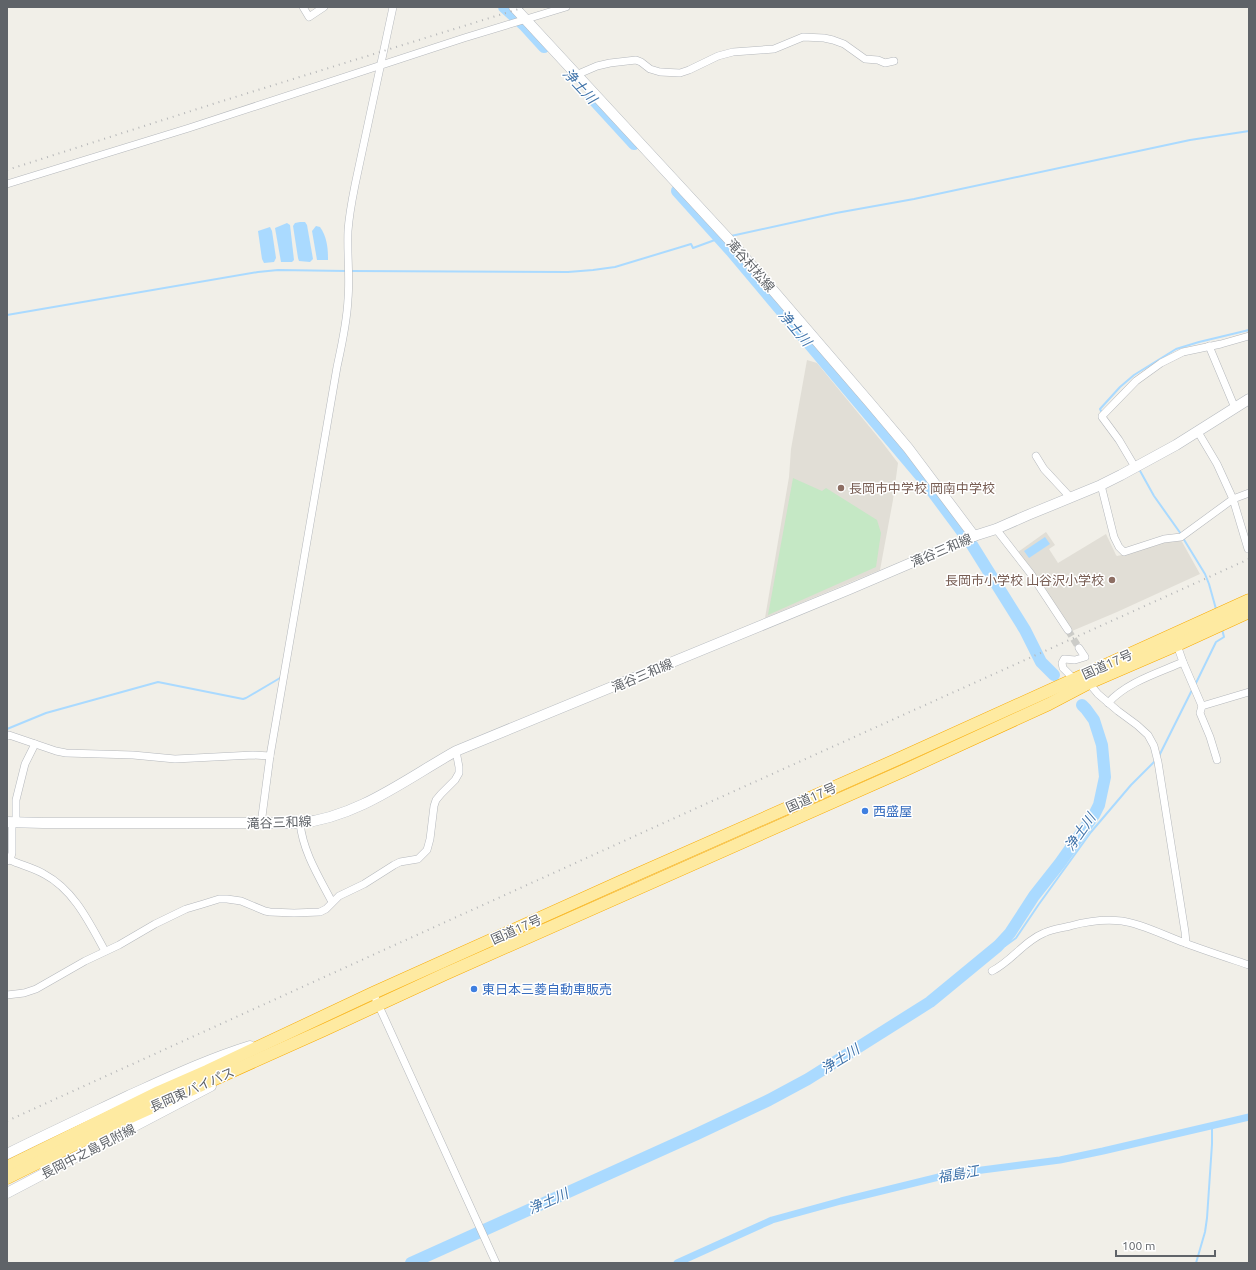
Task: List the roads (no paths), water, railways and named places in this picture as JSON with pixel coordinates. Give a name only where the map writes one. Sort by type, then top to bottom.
[{"type":"highway","name":"国道17号","points":[[373,993],[891,762],[1249,600]]},
{"type":"highway","name":"国道17号","points":[[379,1005],[483,957],[903,771],[1049,704],[1089,683],[1249,612]]},
{"type":"highway","name":"長岡東バイパス","points":[[7,1178],[117,1114],[159,1092],[373,993]]},
{"type":"highway","name":"長岡東バイパス","points":[[7,1167],[177,1096],[379,1005]]},
{"type":"main road","name":"滝谷村松線","points":[[514,7],[729,240],[908,448],[974,536]]},
{"type":"main road","name":"滝谷三和線","points":[[12,822],[300,824],[326,819],[358,807],[391,790],[456,751],[850,589],[957,543],[996,529],[1101,485],[1176,445],[1249,399]]},
{"type":"main road","points":[[7,1154],[57,1129],[163,1081],[237,1050],[283,1035]]},
{"type":"main road","name":"長岡中之島見附線","points":[[7,1193],[275,1052]]},
{"type":"street","points":[[303,7],[310,17],[324,7]]},
{"type":"street","points":[[261,824],[270,756],[344,331],[349,293],[348,232],[350,211],[393,7]]},
{"type":"street","points":[[7,184],[189,128],[464,38],[566,7]]},
{"type":"street","points":[[576,75],[604,65],[636,60],[650,69],[660,72],[680,73],[718,56],[733,52],[774,49],[803,37],[834,40],[844,44],[865,58],[878,60],[885,63],[894,61]]},
{"type":"street","points":[[1135,467],[1119,440],[1102,416],[1136,381],[1161,363],[1183,352],[1249,336]]},
{"type":"street","points":[[1209,346],[1235,408]]},
{"type":"street","points":[[1198,432],[1217,464],[1233,499],[1248,549]]},
{"type":"street","points":[[1036,456],[1044,469],[1070,497]]},
{"type":"street","points":[[1101,485],[1114,537],[1118,547],[1124,552],[1164,539],[1181,537],[1233,499],[1249,493]]},
{"type":"street","points":[[996,529],[1031,574],[1068,630]]},
{"type":"street","points":[[1177,645],[1202,706],[1200,713],[1210,737],[1217,760]]},
{"type":"street","points":[[1074,679],[1063,668],[1062,663],[1064,659],[1075,660],[1085,657],[1079,648]]},
{"type":"street","points":[[1108,703],[1114,697],[1135,683],[1183,662]]},
{"type":"street","points":[[1089,683],[1108,703],[1143,730],[1151,740],[1156,753],[1186,944]]},
{"type":"street","points":[[1202,706],[1249,692]]},
{"type":"street","points":[[7,736],[9,735],[66,753],[133,755],[175,759],[253,754],[270,756]]},
{"type":"street","points":[[35,744],[25,764],[16,800],[12,822],[12,853],[8,860],[46,874],[66,890],[81,909],[105,951]]},
{"type":"street","points":[[7,995],[24,993],[36,989],[155,924],[186,910],[219,899],[234,899],[265,911],[294,913],[320,912],[326,909],[340,896],[364,884],[394,865],[400,862],[418,859],[423,855],[427,850],[430,839],[436,800],[440,794],[455,780],[459,773],[456,751]]},
{"type":"street","points":[[300,824],[304,844],[311,862],[332,902]]},
{"type":"street","points":[[992,971],[1006,963],[1043,933],[1096,920],[1123,921],[1137,925],[1186,944],[1249,965]]},
{"type":"street","points":[[373,993],[496,1263]]},
{"type":"water","points":[[305,222],[307,225],[313,259],[310,262],[299,261],[298,258],[293,226],[295,223]]},
{"type":"water","points":[[287,223],[290,225],[294,260],[292,262],[281,262],[275,228]]},
{"type":"water","points":[[316,226],[320,227],[326,239],[328,260],[317,260],[312,231]]},
{"type":"water","points":[[270,227],[272,231],[276,258],[274,262],[264,263],[262,259],[258,231]]},
{"type":"water","points":[[1045,537],[1050,544],[1029,558],[1024,551]]},
{"type":"waterway","name":"浄土川","points":[[504,7],[524,25],[544,47]]},
{"type":"waterway","name":"浄土川","points":[[591,97],[634,144]]},
{"type":"waterway","points":[[731,236],[836,213],[914,199],[1190,140],[1249,131]]},
{"type":"waterway","name":"浄土川","points":[[677,191],[731,251],[923,479],[972,545],[1025,630],[1041,662],[1054,675]]},
{"type":"waterway","points":[[351,271],[568,272],[593,270],[615,267],[691,244],[693,248],[723,237]]},
{"type":"waterway","points":[[7,315],[258,272],[278,270],[346,271]]},
{"type":"waterway","points":[[1102,413],[1100,409],[1120,387],[1134,375],[1176,349],[1249,330]]},
{"type":"waterway","points":[[1139,469],[1154,496],[1181,534]]},
{"type":"waterway","points":[[1183,538],[1205,574],[1216,609]]},
{"type":"waterway","points":[[1195,685],[1216,642],[1224,637],[1222,629]]},
{"type":"waterway","points":[[7,729],[46,713],[158,682],[243,699],[280,678]]},
{"type":"waterway","points":[[1159,756],[1192,690]]},
{"type":"waterway","name":"浄土川","points":[[411,1263],[697,1134],[769,1100],[808,1079],[930,1002],[998,946],[1010,933],[1034,896],[1060,863],[1094,815],[1099,805],[1105,777],[1102,745],[1094,720],[1082,705]]},
{"type":"waterway","points":[[998,946],[1005,946],[1016,938],[1091,832],[1131,785],[1155,761]]},
{"type":"waterway","name":"福島江","points":[[677,1263],[772,1220],[841,1201],[951,1174],[1060,1160],[1249,1117]]},
{"type":"waterway","points":[[1196,1263],[1205,1232],[1207,1218],[1212,1126]]},
{"type":"tunnel","points":[[1068,630],[1079,648]]},
{"type":"railway","points":[[7,170],[525,7]]},
{"type":"railway","points":[[7,1121],[1249,559]]},
{"type":"place","name":"長岡市中学校 岡南中学校","points":[[841,488]]},
{"type":"place","name":"長岡市小学校 山谷沢小学校","points":[[1112,580]]},
{"type":"place","name":"西盛屋","points":[[865,811]]},
{"type":"place","name":"東日本三菱自動車販売","points":[[474,989]]}]
